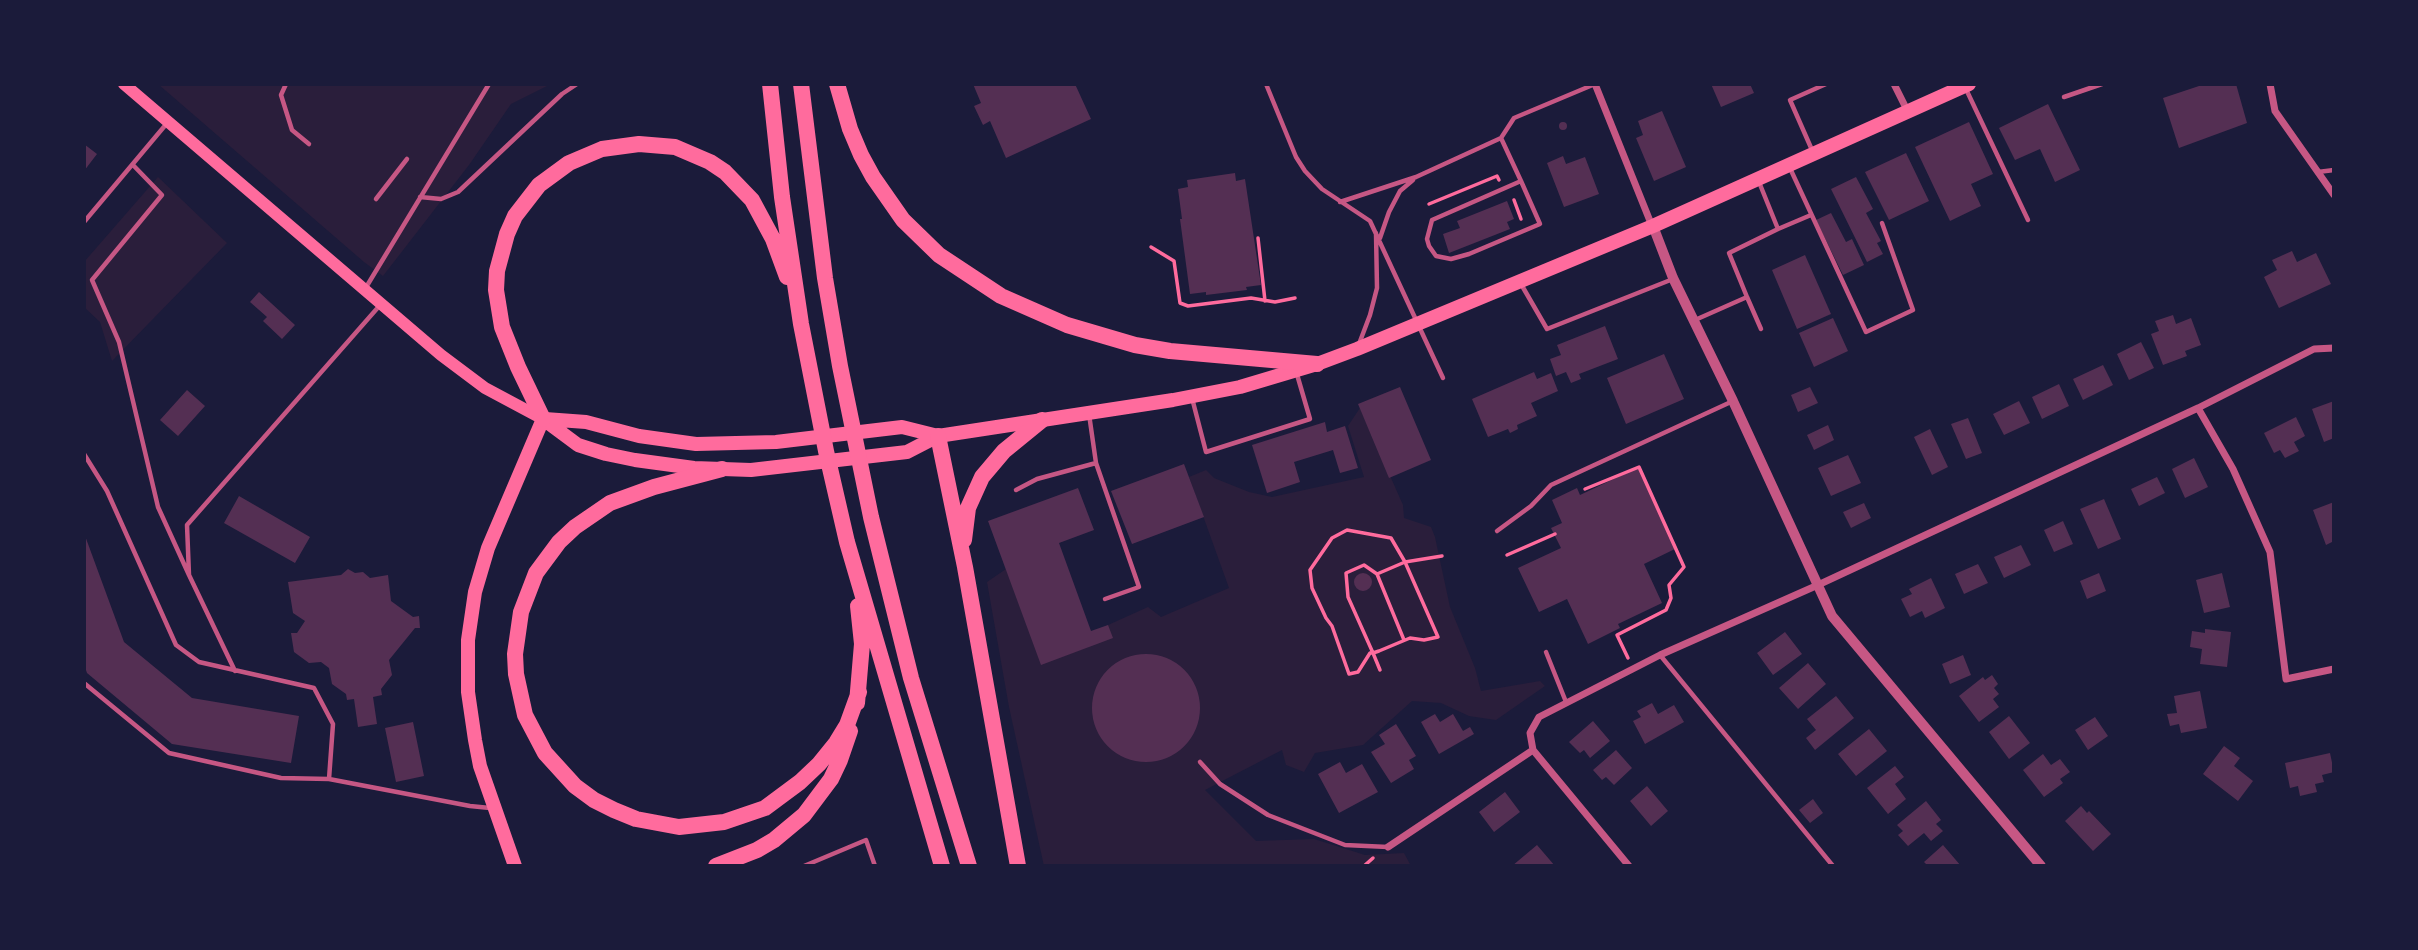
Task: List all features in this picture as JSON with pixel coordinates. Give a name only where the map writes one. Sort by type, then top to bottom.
[{"type":"highway","points":[[770,84],[782,197],[801,324],[826,451],[848,542],[942,866]]},
{"type":"highway","points":[[801,84],[825,278],[871,517],[911,678],[969,866]]},
{"type":"highway","points":[[837,84],[861,155],[903,220],[939,255],[1001,296],[1068,325],[1135,345],[1170,351],[1317,364]]},
{"type":"highway","points":[[544,419],[502,327],[497,299],[497,271],[507,234],[526,199],[553,173],[586,155],[620,145],[657,144],[676,147],[693,154],[725,172],[746,193],[762,216],[783,266],[801,324]]},
{"type":"highway","points":[[965,567],[965,524],[974,492],[992,464],[1042,420]]},
{"type":"highway","points":[[938,436],[965,567],[1018,866]]},
{"type":"highway","points":[[722,470],[654,487],[610,503],[575,527],[559,542],[541,566],[521,612],[515,654],[516,674],[525,715],[545,753],[575,786],[594,800],[636,819],[679,827],[724,822],[765,808],[819,764],[847,725],[859,692]]},
{"type":"highway","points":[[716,866],[757,850],[774,840],[804,815],[818,799],[840,760],[859,692],[861,631],[848,542]]},
{"type":"main road","points":[[124,84],[441,355],[485,388],[544,419],[578,445],[606,454],[665,465],[722,470],[781,467],[907,452],[938,436],[1191,397],[1296,371],[1357,349],[1653,226],[1967,85]]},
{"type":"main road","points":[[544,419],[586,422],[639,436],[696,444],[776,442],[902,427],[938,436]]},
{"type":"main road","points":[[515,866],[480,766],[470,715],[467,667],[470,616],[488,548],[544,419]]},
{"type":"street","points":[[1595,84],[1673,278],[1832,616],[2041,866]]},
{"type":"street","points":[[1894,84],[1908,112]]},
{"type":"street","points":[[2270,84],[2275,111],[2334,195]]},
{"type":"street","points":[[1629,866],[1533,750],[1530,733],[1539,717],[1660,655],[1818,585],[2198,408],[2314,349],[2334,348]]},
{"type":"street","points":[[2198,408],[2233,469],[2270,552],[2286,679],[2334,669]]},
{"type":"street","points":[[1388,847],[1533,750]]},
{"type":"lane","points":[[286,84],[281,95],[292,130],[309,144]]},
{"type":"lane","points":[[364,289],[489,84]]},
{"type":"lane","points":[[420,198],[441,199],[458,192],[562,94],[577,84]]},
{"type":"lane","points":[[1266,84],[1296,157],[1305,171],[1322,189],[1362,214],[1375,229],[1443,378]]},
{"type":"lane","points":[[1340,202],[1416,177],[1501,138],[1514,118],[1595,84]]},
{"type":"lane","points":[[1813,155],[1790,100],[1826,84]]},
{"type":"lane","points":[[2064,97],[2102,84]]},
{"type":"lane","points":[[1967,85],[2028,220]]},
{"type":"lane","points":[[84,222],[168,122]]},
{"type":"lane","points":[[1501,138],[1521,180],[1540,224],[1469,254],[1451,259],[1436,256],[1427,239],[1432,220],[1521,180]]},
{"type":"lane","points":[[376,199],[407,159]]},
{"type":"lane","points":[[133,165],[162,195],[92,280],[118,342],[158,507],[235,671]]},
{"type":"lane","points":[[1789,166],[1866,332],[1913,310],[1882,223]]},
{"type":"lane","points":[[2318,172],[2334,170]]},
{"type":"lane","points":[[1380,239],[1400,191],[1416,177]]},
{"type":"lane","points":[[1758,179],[1778,229]]},
{"type":"lane","points":[[1761,329],[1729,253],[1811,215]]},
{"type":"lane","points":[[1357,349],[1377,288],[1375,229]]},
{"type":"lane","points":[[1520,281],[1548,329],[1673,278]]},
{"type":"lane","points":[[1694,320],[1746,297]]},
{"type":"lane","points":[[189,575],[187,525],[381,304]]},
{"type":"lane","points":[[1191,397],[1206,452],[1310,419],[1296,371]]},
{"type":"lane","points":[[1497,531],[1531,506],[1551,485],[1733,401]]},
{"type":"lane","points":[[1089,413],[1096,463],[1139,587],[1105,599]]},
{"type":"lane","points":[[84,454],[107,491],[176,645],[199,662],[314,688],[333,724],[329,779]]},
{"type":"lane","points":[[1016,491],[1037,479],[1096,463]]},
{"type":"lane","points":[[1546,652],[1567,703]]},
{"type":"lane","points":[[1660,655],[1833,866]]},
{"type":"lane","points":[[84,683],[169,753],[281,778],[329,779],[470,806],[495,808]]},
{"type":"lane","points":[[1200,762],[1220,784],[1268,815],[1345,845],[1388,847]]},
{"type":"lane","points":[[804,866],[866,840],[875,866]]},
{"type":"path","points":[[1429,204],[1497,176]]},
{"type":"path","points":[[1513,196],[1525,230]]},
{"type":"path","points":[[1258,238],[1265,301]]},
{"type":"path","points":[[1151,247],[1174,261],[1180,303],[1188,306],[1251,298],[1275,302],[1295,298]]},
{"type":"path","points":[[1585,489],[1639,467],[1684,567],[1669,585],[1671,598],[1666,610],[1617,635],[1633,669]]},
{"type":"path","points":[[1347,530],[1391,538],[1405,562],[1438,637],[1404,640],[1373,653],[1358,671],[1349,674],[1332,626],[1312,588],[1310,570],[1332,538],[1347,530]]},
{"type":"path","points":[[1507,555],[1555,534]]},
{"type":"path","points":[[1377,574],[1405,562],[1442,556]]},
{"type":"path","points":[[1380,670],[1348,597],[1346,573],[1364,565],[1377,574],[1404,640]]},
{"type":"shaded area","points":[[158,84],[551,84],[511,104],[469,165],[383,276]]},
{"type":"shaded area","points":[[158,177],[227,243],[112,361],[100,322],[84,307],[84,262]]},
{"type":"shaded area","points":[[1360,408],[1403,505],[1404,518],[1431,527],[1450,607],[1475,668],[1481,691],[1540,681],[1545,686],[1496,720],[1469,716],[1441,703],[1412,701],[1363,745],[1315,753],[1304,772],[1286,765],[1282,750],[1205,790],[1256,841],[1314,839],[1365,855],[1404,853],[1411,866],[1044,866],[1009,707],[987,582],[1006,569],[1052,660],[1088,647],[1108,625],[1148,607],[1161,617],[1229,588],[1189,477],[1206,470],[1214,478],[1249,492],[1272,497],[1364,477],[1348,426]]},
{"type":"building","points":[[973,84],[1075,84],[1091,119],[1006,158],[990,121],[983,125],[974,106],[981,103]]},
{"type":"building","points":[[1711,84],[1750,84],[1754,93],[1721,107]]},
{"type":"building","points":[[2205,84],[2236,84],[2247,123],[2179,148],[2163,98]]},
{"type":"building","points":[[2048,104],[2080,170],[2055,182],[2040,149],[2015,160],[1999,128]]},
{"type":"building","points":[[1662,111],[1686,167],[1654,181],[1636,138],[1643,135],[1638,121]]},
{"type":"building","points":[[1563,122],[1567,126],[1563,130],[1559,126]]},
{"type":"building","points":[[1969,122],[1993,174],[1971,184],[1981,206],[1950,221],[1915,147]]},
{"type":"building","points":[[84,144],[97,154],[84,171]]},
{"type":"building","points":[[1906,153],[1929,201],[1889,220],[1865,172]]},
{"type":"building","points":[[1563,156],[1566,164],[1585,157],[1599,194],[1564,207],[1547,163]]},
{"type":"building","points":[[1235,173],[1236,181],[1245,179],[1261,285],[1246,287],[1247,290],[1206,295],[1206,292],[1190,294],[1178,189],[1188,187],[1187,180]]},
{"type":"building","points":[[1856,177],[1873,209],[1866,213],[1881,241],[1877,243],[1883,254],[1867,262],[1831,189]]},
{"type":"building","points":[[1507,201],[1514,219],[1507,222],[1510,229],[1449,253],[1443,234],[1460,228],[1457,221]]},
{"type":"building","points":[[1831,213],[1846,242],[1852,239],[1864,265],[1843,275],[1816,220]]},
{"type":"building","points":[[2292,251],[2297,262],[2316,253],[2331,284],[2279,308],[2264,277],[2277,270],[2272,260]]},
{"type":"building","points":[[1805,255],[1831,314],[1797,329],[1772,270]]},
{"type":"building","points":[[259,292],[295,325],[282,339],[263,321],[267,317],[250,302]]},
{"type":"building","points":[[2173,315],[2176,324],[2191,318],[2201,345],[2185,351],[2187,356],[2163,365],[2151,334],[2159,331],[2155,321]]},
{"type":"building","points":[[1833,318],[1848,351],[1814,367],[1799,333]]},
{"type":"building","points":[[1605,326],[1618,359],[1579,374],[1581,379],[1571,383],[1566,372],[1556,376],[1550,359],[1561,355],[1557,345]]},
{"type":"building","points":[[2141,342],[2154,368],[2129,380],[2117,354]]},
{"type":"building","points":[[1664,354],[1684,399],[1626,424],[1607,378]]},
{"type":"building","points":[[2103,365],[2113,385],[2083,400],[2073,379]]},
{"type":"building","points":[[1534,372],[1537,379],[1551,373],[1558,391],[1531,403],[1537,416],[1517,425],[1518,429],[1510,433],[1508,429],[1488,437],[1472,399]]},
{"type":"building","points":[[2059,384],[2069,406],[2042,419],[2032,397]]},
{"type":"building","points":[[1400,387],[1431,460],[1389,478],[1358,404]]},
{"type":"building","points":[[1810,387],[1818,403],[1798,412],[1791,395]]},
{"type":"building","points":[[187,390],[205,406],[178,436],[160,420]]},
{"type":"building","points":[[2019,401],[2030,423],[2004,435],[1993,414]]},
{"type":"building","points":[[2334,401],[2334,438],[2324,442],[2312,409]]},
{"type":"building","points":[[2296,417],[2305,436],[2294,442],[2299,451],[2285,458],[2280,450],[2274,453],[2264,433]]},
{"type":"building","points":[[1968,418],[1982,453],[1966,459],[1951,424]]},
{"type":"building","points":[[1325,422],[1327,432],[1345,426],[1358,468],[1340,473],[1333,450],[1294,462],[1300,482],[1267,493],[1252,445]]},
{"type":"building","points":[[1828,425],[1834,440],[1814,450],[1807,435]]},
{"type":"building","points":[[1930,429],[1948,467],[1932,475],[1914,437]]},
{"type":"building","points":[[1848,455],[1861,483],[1831,496],[1818,468]]},
{"type":"building","points":[[2194,458],[2208,487],[2185,498],[2172,469]]},
{"type":"building","points":[[1184,464],[1204,517],[1132,544],[1111,491]]},
{"type":"building","points":[[1639,467],[1677,548],[1644,564],[1662,603],[1618,624],[1620,628],[1588,644],[1567,599],[1539,612],[1518,568],[1561,548],[1551,528],[1562,523],[1552,500],[1577,488],[1580,495]]},
{"type":"building","points":[[2157,477],[2165,493],[2139,506],[2131,489]]},
{"type":"building","points":[[1078,488],[1094,530],[1059,543],[1091,631],[1108,625],[1113,638],[1041,665],[988,521]]},
{"type":"building","points":[[239,496],[310,537],[295,563],[224,523]]},
{"type":"building","points":[[2104,499],[2121,539],[2098,549],[2080,509]]},
{"type":"building","points":[[2334,502],[2334,541],[2326,545],[2313,510]]},
{"type":"building","points":[[1864,503],[1871,518],[1851,528],[1843,512]]},
{"type":"building","points":[[2063,521],[2073,544],[2054,552],[2044,530]]},
{"type":"building","points":[[84,533],[124,642],[192,698],[299,716],[291,763],[172,744],[87,673],[84,664]]},
{"type":"building","points":[[2021,545],[2031,565],[2004,578],[1994,557]]},
{"type":"building","points":[[1978,564],[1988,583],[1964,594],[1955,574]]},
{"type":"building","points":[[348,569],[355,573],[363,572],[370,578],[388,575],[391,601],[413,617],[419,616],[420,628],[415,628],[389,660],[392,675],[381,689],[382,695],[373,697],[377,724],[358,727],[354,699],[347,700],[346,694],[332,684],[329,668],[321,662],[309,663],[294,652],[291,633],[297,633],[305,621],[293,613],[288,582],[341,575]]},
{"type":"building","points":[[1359,573],[1367,573],[1372,582],[1370,589],[1359,591],[1354,586],[1354,578]]},
{"type":"building","points":[[2099,573],[2106,591],[2087,599],[2080,581]]},
{"type":"building","points":[[2222,573],[2230,607],[2204,613],[2196,580]]},
{"type":"building","points":[[1931,578],[1945,608],[1925,618],[1922,611],[1910,617],[1901,599],[1912,594],[1909,589]]},
{"type":"building","points":[[2205,629],[2231,632],[2227,667],[2200,664],[2202,649],[2190,647],[2192,631],[2205,633]]},
{"type":"building","points":[[1785,632],[1802,654],[1773,675],[1757,653]]},
{"type":"building","points":[[1146,654],[1167,658],[1184,670],[1196,687],[1200,708],[1196,729],[1184,746],[1167,758],[1146,762],[1125,758],[1108,746],[1096,729],[1092,708],[1096,687],[1108,670],[1125,658]]},
{"type":"building","points":[[1963,655],[1971,675],[1950,684],[1942,664]]},
{"type":"building","points":[[1808,663],[1826,684],[1798,709],[1779,688]]},
{"type":"building","points":[[1992,675],[1998,684],[1994,688],[1999,694],[1993,699],[1999,707],[1979,722],[1959,696],[1983,677],[1985,680]]},
{"type":"building","points":[[2200,691],[2207,728],[2181,733],[2179,724],[2170,726],[2167,714],[2177,713],[2174,696]]},
{"type":"building","points":[[1836,696],[1854,718],[1815,750],[1806,738],[1816,730],[1807,719]]},
{"type":"building","points":[[1652,703],[1658,714],[1674,705],[1684,722],[1645,744],[1633,721],[1641,717],[1637,711]]},
{"type":"building","points":[[1435,714],[1440,722],[1453,714],[1463,731],[1470,727],[1474,734],[1439,754],[1421,722]]},
{"type":"building","points":[[2009,716],[2030,743],[2009,759],[1989,732]]},
{"type":"building","points":[[2095,717],[2108,736],[2088,750],[2075,730]]},
{"type":"building","points":[[1593,721],[1610,741],[1590,758],[1584,750],[1580,753],[1569,742]]},
{"type":"building","points":[[413,722],[424,776],[396,782],[385,728]]},
{"type":"building","points":[[1396,724],[1416,756],[1409,760],[1414,769],[1391,783],[1371,752],[1385,744],[1379,735]]},
{"type":"building","points":[[1869,729],[1887,751],[1856,776],[1838,754]]},
{"type":"building","points":[[2224,746],[2240,758],[2234,766],[2253,781],[2238,801],[2203,774]]},
{"type":"building","points":[[1616,750],[1632,768],[1614,785],[1606,777],[1602,780],[1593,770]]},
{"type":"building","points":[[2330,753],[2334,772],[2322,775],[2324,782],[2315,784],[2317,792],[2300,796],[2298,786],[2290,788],[2285,763]]},
{"type":"building","points":[[2043,754],[2051,765],[2060,759],[2070,772],[2060,779],[2063,783],[2044,797],[2023,770]]},
{"type":"building","points":[[1340,762],[1346,773],[1362,764],[1378,792],[1339,813],[1318,774]]},
{"type":"building","points":[[1895,766],[1904,777],[1895,784],[1906,799],[1888,814],[1867,788]]},
{"type":"building","points":[[1647,786],[1668,811],[1651,826],[1630,801]]},
{"type":"building","points":[[1505,792],[1520,812],[1494,832],[1479,812]]},
{"type":"building","points":[[1813,799],[1823,813],[1810,823],[1799,810]]},
{"type":"building","points":[[1926,801],[1941,820],[1936,824],[1943,831],[1931,841],[1924,833],[1908,846],[1898,835],[1903,831],[1897,825]]},
{"type":"building","points":[[2081,806],[2111,834],[2093,851],[2065,821]]},
{"type":"building","points":[[1537,845],[1555,866],[1512,866]]},
{"type":"building","points":[[1943,845],[1961,866],[1928,866],[1924,862]]}]
